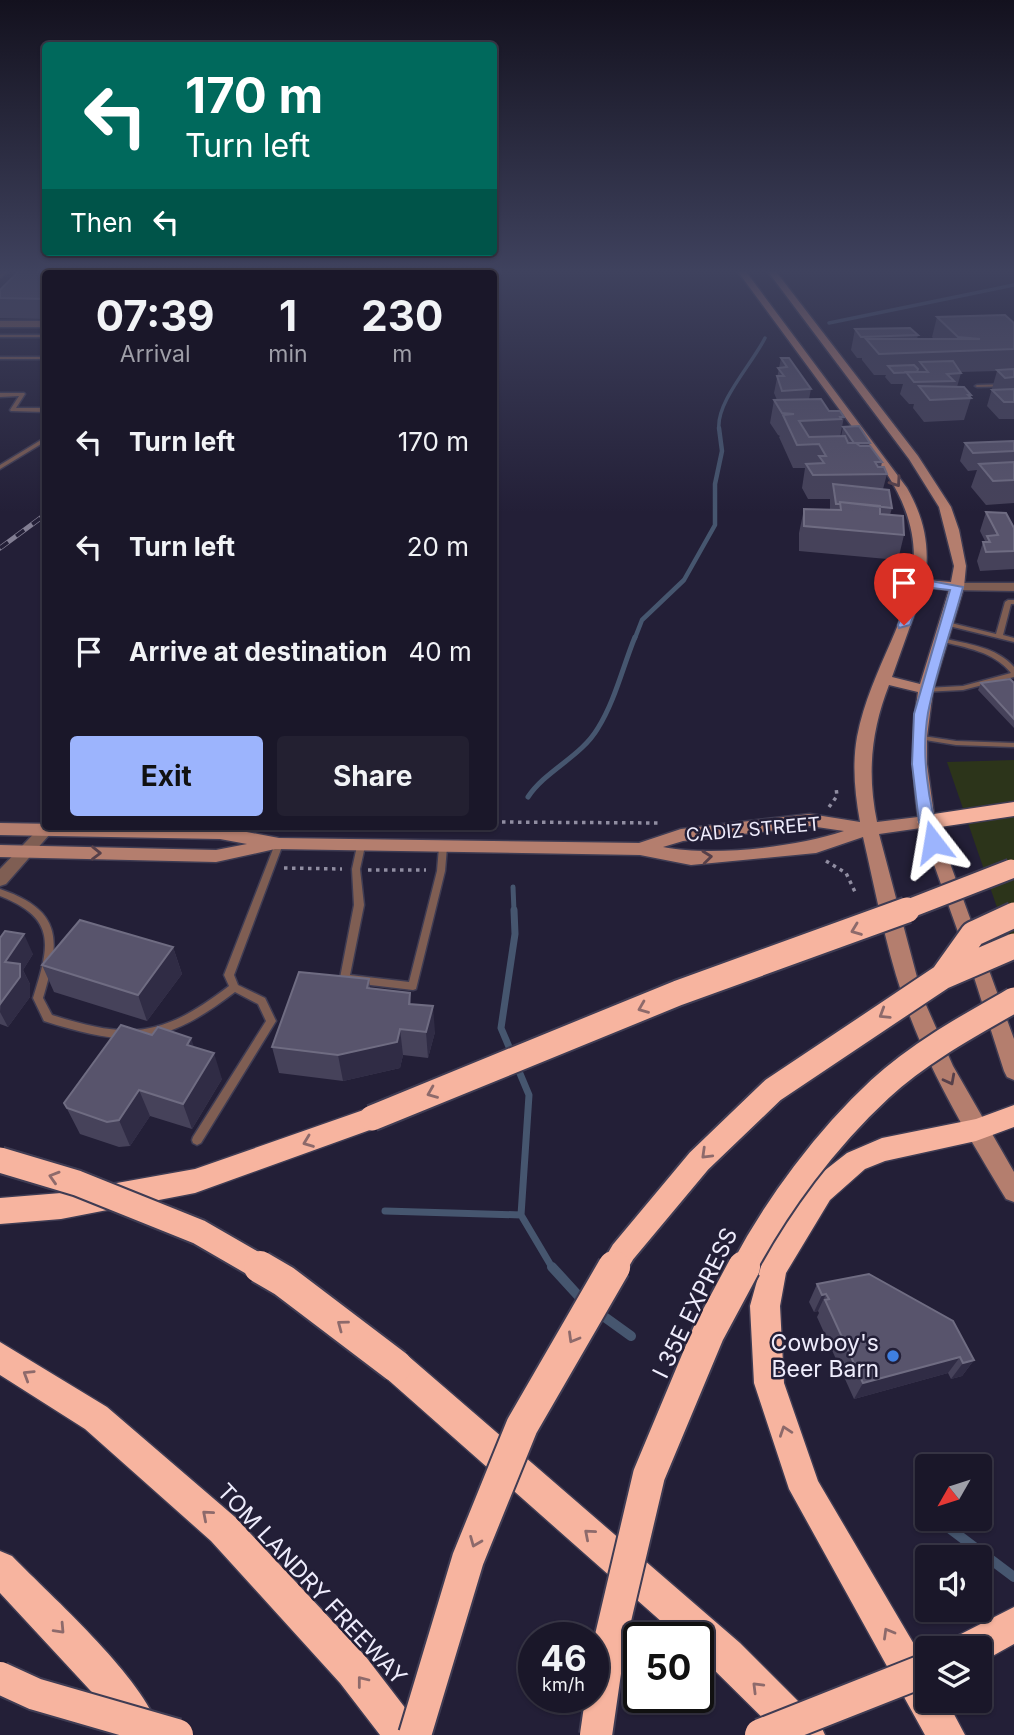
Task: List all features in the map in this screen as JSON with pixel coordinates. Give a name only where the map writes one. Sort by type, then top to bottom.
[{"type":"highway","points":[[927,822],[1014,809]]},
{"type":"highway","points":[[0,1211],[61,1206],[195,1181],[372,1118],[678,993],[845,934],[1013,869]]},
{"type":"highway","points":[[942,977],[973,934],[1014,915]]},
{"type":"highway","points":[[415,1735],[468,1559],[522,1426],[623,1252],[699,1161],[773,1090],[942,977],[1014,946]]},
{"type":"highway","name":"I 35E EXPRESS","points":[[596,1735],[609,1645],[649,1475],[708,1334],[759,1239],[820,1156],[880,1089],[954,1034],[1014,1000]]},
{"type":"highway","points":[[946,1735],[804,1489],[769,1383],[765,1306],[774,1269],[820,1191],[856,1161],[882,1150],[976,1130],[1014,1116]]},
{"type":"highway","points":[[0,1160],[77,1184],[200,1232],[284,1281],[396,1366],[727,1656],[806,1735]]},
{"type":"highway","name":"TOM LANDRY FREEWAY","points":[[0,1357],[96,1418],[223,1529],[353,1670],[403,1735]]},
{"type":"highway","points":[[0,1568],[114,1689],[146,1735]]},
{"type":"highway","points":[[992,1637],[1014,1625]]},
{"type":"highway","points":[[761,1735],[915,1674]]},
{"type":"highway","points":[[0,1678],[35,1694],[177,1735]]},
{"type":"main road","points":[[813,350],[914,458],[945,507],[958,548],[957,587],[926,690],[919,737],[927,822],[983,974],[1014,1071]]},
{"type":"main road","points":[[817,350],[908,500],[920,536],[920,583],[865,736],[862,767],[869,829],[911,993],[934,1050],[976,1130],[1014,1192]]},
{"type":"main road","points":[[920,583],[957,587]]},
{"type":"main road","points":[[884,679],[926,690]]},
{"type":"main road","name":"CADIZ STREET","points":[[640,849],[681,835],[810,820],[869,829]]},
{"type":"main road","name":"CADIZ STREET","points":[[0,850],[216,856],[279,845],[640,849],[691,859],[816,847],[869,829],[927,822]]},
{"type":"main road","name":"CADIZ STREET","points":[[0,829],[42,828]]},
{"type":"main road","name":"CADIZ STREET","points":[[117,830],[220,833],[279,845]]},
{"type":"street","points":[[957,587],[1010,587]]},
{"type":"street","points":[[0,880],[46,830]]},
{"type":"lane","points":[[0,358],[42,358]]},
{"type":"lane","points":[[977,386],[1014,385]]},
{"type":"lane","points":[[0,395],[23,394],[13,410],[42,410]]},
{"type":"lane","points":[[0,467],[42,441]]},
{"type":"lane","points":[[999,636],[1011,602],[1010,587]]},
{"type":"lane","points":[[947,624],[1014,640]]},
{"type":"lane","points":[[926,690],[963,688],[1014,674],[1006,660],[942,640]]},
{"type":"lane","points":[[919,737],[956,743],[1014,745]]},
{"type":"lane","points":[[197,1140],[271,1021],[262,1002],[234,988],[229,975],[279,845]]},
{"type":"lane","points":[[361,846],[356,869],[359,905],[345,978],[413,986],[441,871],[443,847]]},
{"type":"lane","points":[[0,892],[25,901],[43,919],[52,942],[38,998],[48,1018],[93,1034],[138,1035],[174,1028],[206,1010],[234,988]]},
{"type":"path","points":[[497,822],[672,823]]},
{"type":"path","points":[[271,868],[441,871]]},
{"type":"green space","points":[[1014,760],[1014,957],[947,762]]},
{"type":"building","points":[[876,350],[988,350],[879,354]]},
{"type":"building","points":[[781,358],[789,358],[811,389],[782,391],[777,376],[784,376],[778,368],[787,367]]},
{"type":"building","points":[[953,361],[961,373],[947,374],[954,381],[914,382],[906,372],[928,372],[920,362]]},
{"type":"building","points":[[914,365],[918,369],[917,372],[894,373],[888,366]]},
{"type":"building","points":[[1014,369],[1014,377],[1005,378],[997,370]]},
{"type":"building","points":[[919,386],[964,387],[971,398],[930,400]]},
{"type":"building","points":[[1014,389],[1014,402],[1004,402],[992,390]]},
{"type":"building","points":[[821,399],[829,411],[840,411],[844,417],[799,421],[809,437],[845,436],[848,443],[854,443],[843,427],[859,426],[870,443],[856,443],[870,446],[882,462],[875,462],[878,467],[884,467],[887,474],[813,475],[806,464],[824,463],[819,456],[826,456],[819,444],[797,445],[783,415],[794,414],[782,413],[774,400]]},
{"type":"building","points":[[1014,441],[1014,451],[973,453],[965,443]]},
{"type":"building","points":[[1014,462],[1014,480],[993,481],[979,464]]},
{"type":"building","points":[[833,484],[889,490],[892,508],[840,502],[836,504]]},
{"type":"building","points":[[840,502],[880,506],[880,514],[903,516],[904,535],[804,526],[804,509],[841,510]]},
{"type":"building","points":[[986,512],[1006,513],[1014,528],[1014,551],[986,552],[983,542],[990,542],[987,536],[998,535]]},
{"type":"building","points":[[1010,679],[1014,683],[1014,719],[981,683]]},
{"type":"building","points":[[80,920],[173,947],[138,995],[42,965]]},
{"type":"building","points":[[5,931],[24,934],[5,962],[20,964],[20,977],[0,1004],[0,938]]},
{"type":"building","points":[[299,972],[369,979],[367,988],[410,993],[409,1004],[433,1006],[426,1032],[400,1029],[397,1042],[338,1055],[272,1047]]},
{"type":"building","points":[[121,1025],[152,1035],[158,1027],[191,1038],[187,1045],[214,1053],[183,1104],[139,1090],[119,1120],[107,1122],[67,1108],[64,1103]]},
{"type":"building","name":"Cowboy's Beer Barn","points":[[869,1274],[953,1321],[974,1360],[963,1363],[960,1357],[863,1383],[825,1300],[829,1299],[826,1294],[822,1295],[817,1284]]},
{"type":"waterway","points":[[719,428],[723,407],[758,350]]},
{"type":"waterway","points":[[635,638],[642,620],[684,580],[715,525],[715,484],[722,451],[719,428]]},
{"type":"waterway","points":[[528,797],[535,787],[582,747],[598,728],[614,695],[635,637]]},
{"type":"waterway","points":[[513,887],[514,911]]},
{"type":"waterway","points":[[512,1054],[501,1028],[515,934],[514,910]]},
{"type":"waterway","points":[[516,1064],[529,1095],[521,1215]]},
{"type":"waterway","points":[[385,1211],[521,1215]]},
{"type":"waterway","points":[[521,1215],[553,1269]]},
{"type":"waterway","points":[[552,1267],[584,1302]]},
{"type":"waterway","points":[[599,1313],[631,1336]]},
{"type":"waterway","points":[[953,1531],[1014,1577]]},
{"type":"railway","points":[[0,548],[42,517]]},
{"type":"place","name":"Cowboy's Beer Barn","points":[[893,1356]]},
{"type":"route","points":[[904,625],[920,583],[957,587],[921,714],[919,764],[927,822],[933,842]]}]
